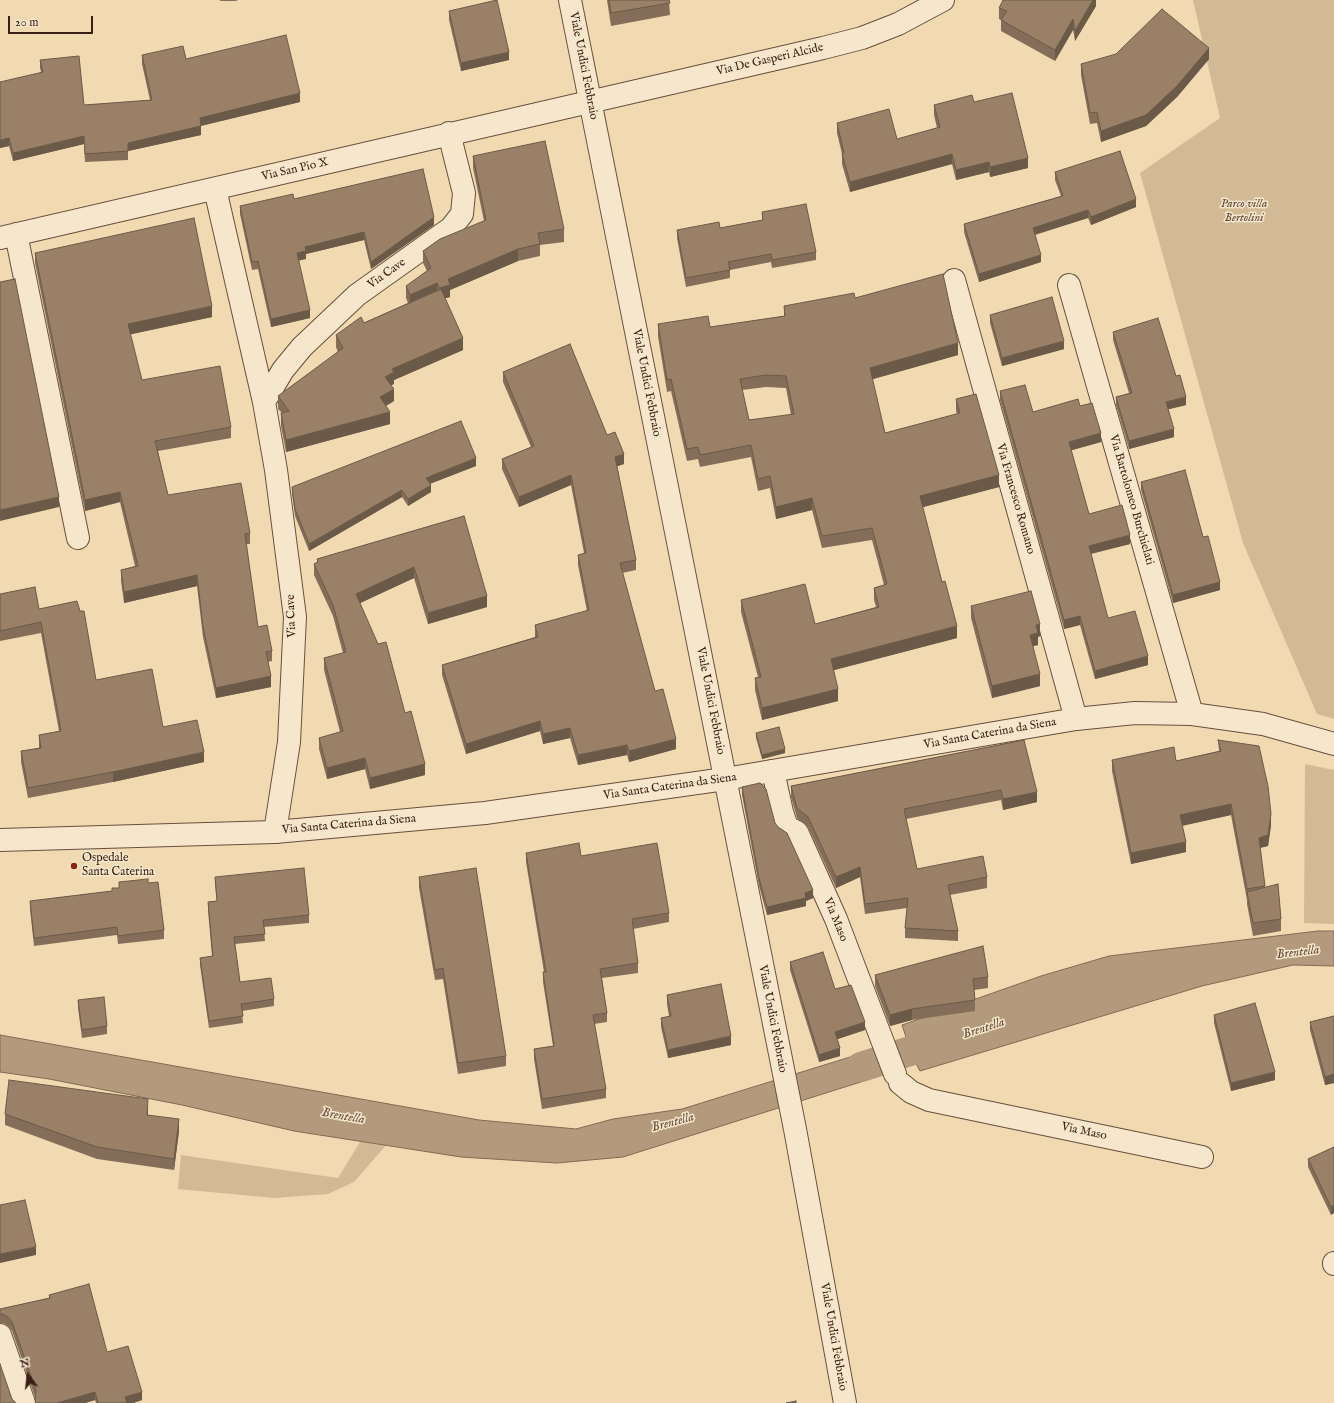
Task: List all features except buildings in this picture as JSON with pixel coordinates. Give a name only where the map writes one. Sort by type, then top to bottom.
[{"type":"street","name":"Viale Undici Febbraio","points":[[570,0],[791,1110],[845,1403]]},
{"type":"street","name":"Via De Gasperi Alcide","points":[[590,102],[862,38],[898,24],[943,0]]},
{"type":"street","name":"Via San Pio X","points":[[8,236],[215,189],[449,133],[590,102]]},
{"type":"street","name":"Via Cave","points":[[264,402],[282,370],[302,347],[357,295],[451,228],[462,214],[464,193],[449,133]]},
{"type":"street","name":"Via Cave","points":[[215,189],[264,402],[276,470],[295,617],[289,742],[275,832]]},
{"type":"street","points":[[8,236],[78,538]]},
{"type":"street","name":"Via Francesco Romano","points":[[954,280],[1076,719]]},
{"type":"street","name":"Via Bartolomeo Burchielati","points":[[1069,285],[1192,714]]},
{"type":"street","name":"Via Santa Caterina da Siena","points":[[0,840],[275,832],[485,813],[725,779],[1076,719],[1134,713],[1192,714],[1263,724],[1334,744]]},
{"type":"street","name":"Via Maso","points":[[773,771],[782,812],[787,827],[797,832],[836,919],[879,1034],[898,1079],[911,1092],[929,1100],[1202,1157]]},
{"type":"street","points":[[0,1335],[24,1403]]},
{"type":"green space","name":"Parco villa Bertolini","points":[[1193,0],[1334,0],[1334,719],[1317,714],[1243,543],[1140,173],[1220,118]]},
{"type":"green space","points":[[1305,764],[1334,770],[1334,924],[1304,923]]},
{"type":"green space","points":[[363,1137],[388,1143],[354,1182],[328,1194],[274,1198],[178,1189],[181,1155],[338,1178]]},
{"type":"water","points":[[1318,931],[1334,931],[1334,966],[1293,965],[1202,986],[920,1071],[913,1058],[902,1025],[1041,976],[1109,956]]},
{"type":"water","points":[[0,1035],[479,1120],[576,1129],[613,1119],[682,1109],[876,1049],[886,1074],[623,1157],[557,1163],[461,1157],[294,1131],[182,1105],[49,1079],[0,1072]]},
{"type":"waterway","name":"Brentella","points":[[861,1067],[950,1038]]},
{"type":"place","name":"Ospedale Santa Caterina","points":[[74,866]]}]
